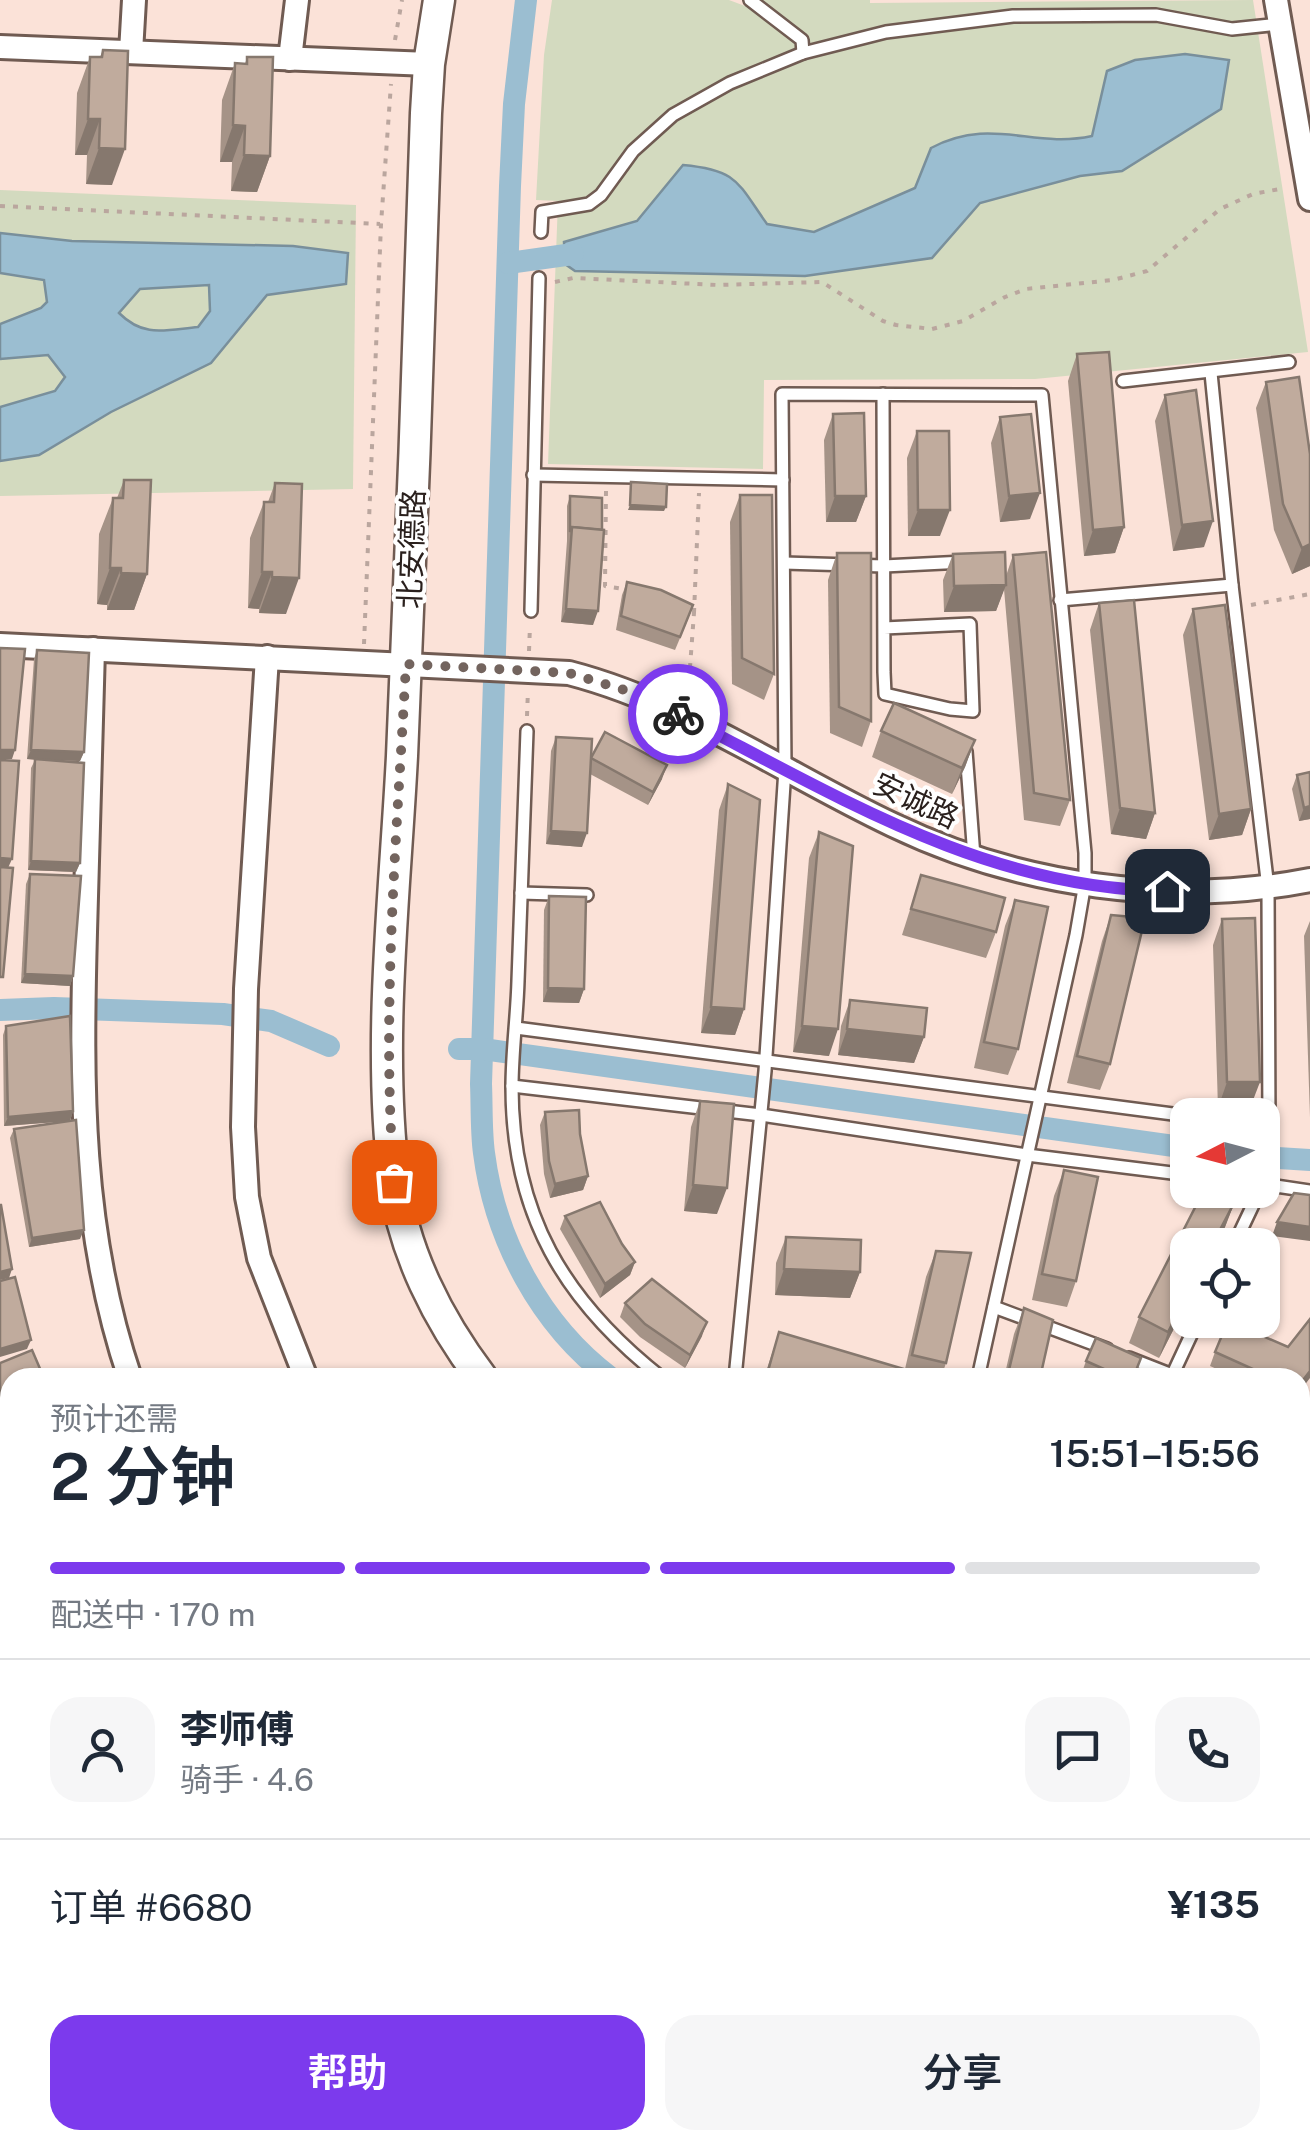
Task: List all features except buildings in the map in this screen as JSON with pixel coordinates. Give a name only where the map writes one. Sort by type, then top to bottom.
[{"type":"street","points":[[131,52],[134,0]]},
{"type":"street","points":[[290,58],[298,0]]},
{"type":"street","name":"北安德路","points":[[439,0],[430,64],[390,1014],[390,1123],[394,1182],[406,1232],[425,1284],[448,1329],[475,1368]]},
{"type":"street","points":[[1276,0],[1309,191]]},
{"type":"street","points":[[0,47],[430,64]]},
{"type":"street","name":"安诚路","points":[[0,645],[569,673],[644,696],[893,826],[974,856],[1139,891],[1268,888],[1310,880]]},
{"type":"street","points":[[93,650],[82,1106],[102,1288],[127,1368]]},
{"type":"street","points":[[267,657],[246,989],[243,1127],[247,1197],[259,1258],[302,1368]]},
{"type":"lane","points":[[750,0],[802,40],[803,53]]},
{"type":"lane","points":[[541,232],[542,212],[590,204],[633,151],[673,116],[730,82],[803,53],[886,32],[1013,16],[1156,15],[1232,29],[1280,24]]},
{"type":"lane","points":[[531,611],[539,285]]},
{"type":"lane","points":[[1122,381],[1289,362]]},
{"type":"lane","points":[[1211,373],[1268,888],[1266,1098]]},
{"type":"lane","points":[[736,1368],[766,1066],[785,770],[782,394],[1042,395],[1085,882],[980,1368]]},
{"type":"lane","points":[[883,394],[884,628],[885,694],[973,711],[970,624],[884,628]]},
{"type":"lane","points":[[533,475],[784,480]]},
{"type":"lane","points":[[1037,558],[1056,557]]},
{"type":"lane","points":[[784,563],[884,566],[980,561]]},
{"type":"lane","points":[[1060,600],[1232,585]]},
{"type":"lane","points":[[527,731],[512,1086],[520,1173],[554,1260],[596,1321],[650,1368]]},
{"type":"lane","points":[[965,737],[974,856]]},
{"type":"lane","points":[[521,893],[587,895]]},
{"type":"lane","points":[[516,1034],[1170,1114]]},
{"type":"lane","points":[[512,1086],[761,1110],[1170,1172]]},
{"type":"lane","points":[[1280,1186],[1310,1191]]},
{"type":"lane","points":[[994,1306],[1153,1368]]},
{"type":"lane","points":[[1177,1368],[1190,1338]]},
{"type":"path","points":[[364,661],[382,224],[392,62],[402,0]]},
{"type":"path","points":[[539,285],[573,278],[718,285],[822,282],[883,321],[932,329],[963,321],[1026,289],[1132,277],[1164,259],[1220,209],[1236,200],[1309,191]]},
{"type":"path","points":[[0,206],[382,224]]},
{"type":"path","points":[[606,476],[605,586],[636,591]]},
{"type":"path","points":[[686,718],[699,479]]},
{"type":"path","points":[[1234,608],[1310,594]]},
{"type":"path","points":[[683,607],[694,613]]},
{"type":"green space","points":[[552,0],[729,0],[745,6],[750,0],[1253,0],[1308,352],[1035,379],[764,380],[763,469],[548,464],[558,201],[536,200],[544,55]]},
{"type":"green space","points":[[0,190],[356,205],[353,489],[0,496]]},
{"type":"water","points":[[1185,54],[1229,60],[1221,109],[1122,171],[1080,176],[980,203],[932,258],[805,276],[575,271],[565,264],[564,242],[637,221],[683,165],[726,175],[767,224],[814,232],[915,188],[931,148],[953,139],[973,134],[1050,139],[1092,136],[1107,71],[1135,60]]},
{"type":"water","points":[[0,233],[72,241],[293,246],[348,253],[346,284],[267,295],[211,363],[111,412],[39,455],[0,461],[0,407],[55,391],[65,377],[48,355],[0,359],[0,324],[47,302],[44,280],[0,273]],"holes":[[[209,285],[210,311],[198,327],[165,330],[137,326],[119,313],[140,289]]]},
{"type":"waterway","points":[[526,0],[514,104],[510,186],[482,1136],[498,1217],[525,1278],[563,1333],[599,1368]]},
{"type":"waterway","points":[[508,263],[573,254]]},
{"type":"waterway","points":[[0,1010],[223,1014],[271,1021],[329,1046]]},
{"type":"waterway","points":[[459,1049],[483,1049],[1170,1145]]},
{"type":"waterway","points":[[1280,1158],[1310,1160]]},
{"type":"way so far","points":[[394,1182],[390,1014],[406,664],[569,673],[644,696],[678,714]]},
{"type":"route","points":[[678,714],[893,826],[954,851],[1025,871],[1139,891],[1167,891]]}]
